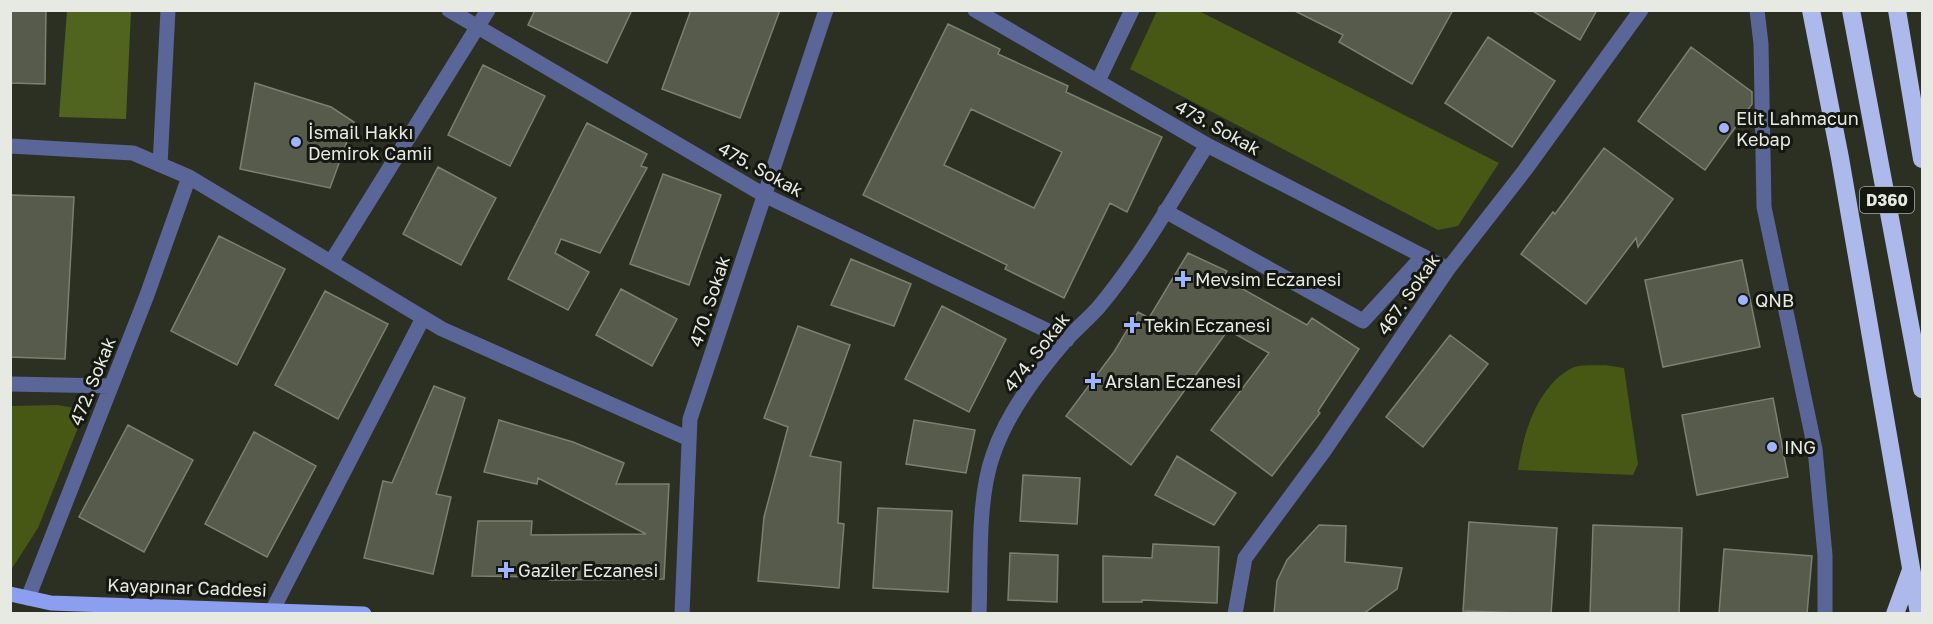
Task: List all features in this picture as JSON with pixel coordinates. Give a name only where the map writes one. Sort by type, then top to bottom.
[{"type":"highway","points":[[1811,10],[1840,158],[1919,614]]},
{"type":"highway","name":"D360","points":[[1851,10],[1923,389]]},
{"type":"highway","points":[[1897,10],[1923,159]]},
{"type":"highway","points":[[1911,568],[1923,588]]},
{"type":"highway","points":[[1895,614],[1911,568]]},
{"type":"main road","name":"Kayapınar Caddesi","points":[[10,594],[51,603],[273,609],[364,614]]},
{"type":"street","points":[[160,165],[168,10]]},
{"type":"street","name":"475. Sokak","points":[[449,10],[764,195],[1067,340]]},
{"type":"street","points":[[331,262],[488,10]]},
{"type":"street","name":"470. Sokak","points":[[682,614],[690,419],[826,10]]},
{"type":"street","name":"473. Sokak","points":[[975,10],[1207,145],[1448,269]]},
{"type":"street","points":[[1098,81],[1132,10]]},
{"type":"street","name":"467. Sokak","points":[[1234,614],[1245,558],[1324,451],[1448,269],[1525,170],[1641,10]]},
{"type":"street","points":[[1757,10],[1761,44],[1764,207],[1815,449],[1825,555],[1825,614]]},
{"type":"street","name":"474. Sokak","points":[[979,614],[984,493],[992,458],[1001,434],[1028,390],[1067,340],[1097,309],[1137,257],[1207,145]]},
{"type":"street","points":[[10,146],[133,153],[189,177],[442,329],[689,439]]},
{"type":"street","name":"472. Sokak","points":[[28,598],[147,295],[189,177]]},
{"type":"street","points":[[1165,211],[1363,321],[1423,256]]},
{"type":"street","points":[[273,609],[423,318]]},
{"type":"street","points":[[10,384],[111,386]]},
{"type":"green space","points":[[67,11],[131,11],[126,119],[59,117]]},
{"type":"green space","points":[[1157,11],[1199,11],[1499,163],[1458,226],[1438,230],[1130,69]]},
{"type":"green space","points":[[1605,365],[1624,368],[1638,464],[1633,475],[1518,470],[1528,427],[1534,412],[1550,386],[1572,368]]},
{"type":"green space","points":[[58,405],[85,410],[38,528],[11,570],[11,406]]},
{"type":"building","points":[[10,10],[46,10],[45,84],[10,83]]},
{"type":"building","points":[[535,10],[632,10],[607,63],[528,25]]},
{"type":"building","points":[[691,10],[780,10],[740,118],[662,89]]},
{"type":"building","points":[[1293,10],[1453,10],[1412,84],[1339,42],[1343,35]]},
{"type":"building","points":[[1531,10],[1597,10],[1580,40]]},
{"type":"building","points":[[948,24],[1000,49],[998,54],[1068,86],[1066,92],[1162,137],[1127,212],[1110,203],[1064,298],[1005,269],[1007,265],[863,195]],"holes":[[[971,109],[1062,152],[1034,208],[944,165]]]},
{"type":"building","points":[[1488,37],[1555,81],[1512,147],[1445,103]]},
{"type":"building","points":[[1691,47],[1752,92],[1752,104],[1705,170],[1638,121]]},
{"type":"building","points":[[483,65],[545,96],[510,166],[448,135]]},
{"type":"building","name":"İsmail Hakkı Demirok Camii","points":[[255,83],[331,107],[354,122],[330,188],[240,169]]},
{"type":"building","points":[[587,123],[647,154],[641,166],[647,168],[600,253],[561,239],[555,253],[589,272],[568,310],[508,279]]},
{"type":"building","points":[[1604,148],[1673,199],[1638,247],[1636,238],[1586,304],[1521,254],[1553,212],[1555,214]]},
{"type":"building","points":[[438,167],[496,198],[461,265],[403,234]]},
{"type":"building","points":[[663,174],[721,195],[689,285],[630,264]]},
{"type":"building","points":[[10,195],[74,197],[65,359],[10,357]]},
{"type":"building","points":[[219,236],[285,269],[237,365],[171,331]]},
{"type":"building","points":[[1188,253],[1227,271],[1223,278],[1307,325],[1312,318],[1359,349],[1318,411],[1320,413],[1272,476],[1211,430],[1269,353],[1228,330],[1131,465],[1066,416],[1114,352],[1138,312],[1149,318]]},
{"type":"building","points":[[851,259],[911,284],[894,326],[831,305]]},
{"type":"building","points":[[1742,260],[1760,347],[1663,367],[1645,280]]},
{"type":"building","points":[[621,289],[677,319],[652,366],[596,335]]},
{"type":"building","points":[[325,291],[388,324],[338,419],[275,385]]},
{"type":"building","points":[[942,306],[1006,339],[969,412],[905,379]]},
{"type":"building","points":[[798,326],[850,345],[810,456],[841,462],[838,523],[844,524],[839,588],[758,581],[764,517],[788,427],[764,418]]},
{"type":"building","points":[[1450,335],[1488,364],[1423,447],[1386,417]]},
{"type":"building","points":[[434,386],[465,398],[436,494],[451,497],[433,574],[364,558],[383,481],[392,483]]},
{"type":"building","points":[[1773,398],[1788,477],[1697,495],[1682,415]]},
{"type":"building","points":[[499,420],[573,442],[624,463],[616,484],[669,484],[664,579],[550,580],[551,577],[472,576],[478,521],[532,521],[531,535],[646,534],[538,478],[537,484],[484,472]]},
{"type":"building","points":[[914,420],[975,430],[966,473],[906,464]]},
{"type":"building","points":[[128,425],[193,460],[144,552],[79,517]]},
{"type":"building","points":[[254,432],[316,466],[267,557],[205,524]]},
{"type":"building","points":[[1177,456],[1236,493],[1214,525],[1155,495]]},
{"type":"building","points":[[1023,475],[1080,478],[1077,524],[1020,521]]},
{"type":"building","points":[[878,508],[952,511],[948,592],[873,588]]},
{"type":"building","points":[[1469,522],[1557,528],[1551,614],[1463,611]]},
{"type":"building","points":[[1319,525],[1346,526],[1345,562],[1402,568],[1397,589],[1363,614],[1274,614],[1277,581],[1287,560]]},
{"type":"building","points":[[1593,525],[1682,528],[1679,614],[1590,614]]},
{"type":"building","points":[[1153,544],[1219,547],[1217,603],[1142,600],[1142,602],[1103,602],[1103,556],[1152,558]]},
{"type":"building","points":[[1724,549],[1812,556],[1807,614],[1719,614]]},
{"type":"building","points":[[1010,553],[1058,555],[1057,602],[1008,600]]},
{"type":"place","name":"Elit Lahmacun Kebap","points":[[1724,128]]},
{"type":"place","name":"İsmail Hakkı Demirok Camii","points":[[296,142]]},
{"type":"place","name":"Mevsim Eczanesi","points":[[1183,279]]},
{"type":"place","name":"QNB","points":[[1743,300]]},
{"type":"place","name":"Tekin Eczanesi","points":[[1132,325]]},
{"type":"place","name":"Arslan Eczanesi","points":[[1093,381]]},
{"type":"place","name":"ING","points":[[1772,447]]},
{"type":"place","name":"Gaziler Eczanesi","points":[[506,570]]}]
